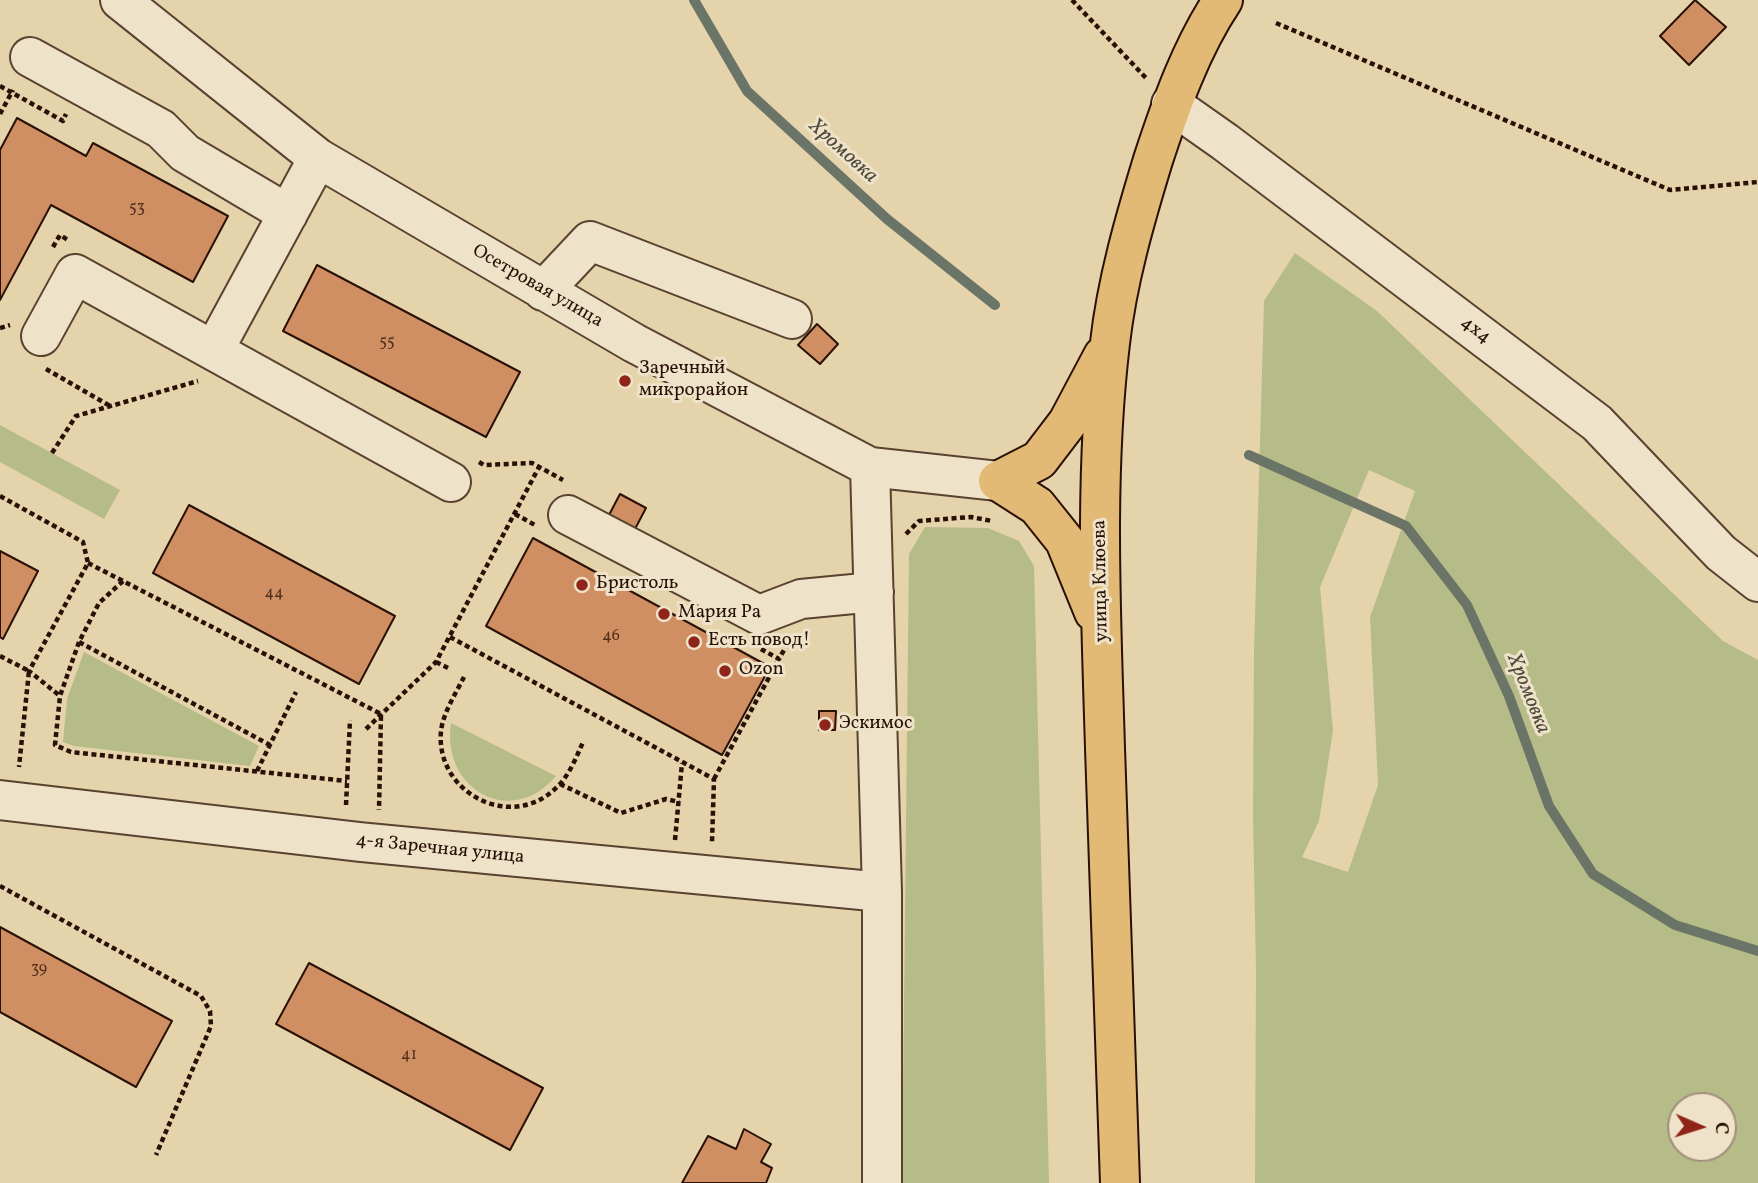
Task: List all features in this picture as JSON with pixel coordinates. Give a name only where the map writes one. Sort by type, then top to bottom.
[{"type":"main road","name":"улица Клюева","points":[[1120,1183],[1101,631],[1101,484],[1110,342],[1123,270],[1171,104],[1210,19],[1223,0]]},
{"type":"main road","points":[[998,481],[1039,460],[1068,422],[1110,342]]},
{"type":"main road","points":[[998,481],[1037,506],[1065,541],[1101,631]]},
{"type":"street","name":"Осетровая улица","points":[[120,0],[318,158],[634,344],[870,467],[998,481]]},
{"type":"street","points":[[30,57],[161,129],[185,153],[288,214]]},
{"type":"street","name":"4x4","points":[[1171,104],[1597,423],[1721,553],[1758,582]]},
{"type":"street","points":[[214,350],[318,158]]},
{"type":"street","points":[[543,291],[590,241],[792,319]]},
{"type":"street","points":[[32,343],[75,274],[451,482]]},
{"type":"street","points":[[870,467],[881,892],[882,1183]]},
{"type":"street","points":[[568,515],[759,615],[801,599],[874,592]]},
{"type":"street","name":"4-я Заречная улица","points":[[0,800],[360,842],[881,892]]},
{"type":"path","points":[[1072,0],[1171,104]]},
{"type":"path","points":[[1276,23],[1670,190],[1758,182]]},
{"type":"path","points":[[0,328],[32,343],[110,406]]},
{"type":"path","points":[[52,453],[76,416],[198,380],[214,350]]},
{"type":"path","points":[[366,729],[436,662],[539,467]]},
{"type":"path","points":[[0,496],[83,542],[88,563],[29,671],[19,767]]},
{"type":"path","points":[[900,540],[919,521],[971,517],[997,522]]},
{"type":"path","points":[[88,563],[381,714]]},
{"type":"path","points":[[122,581],[99,603],[79,642],[60,696],[55,745],[71,752],[348,781]]},
{"type":"path","points":[[450,636],[714,779]]},
{"type":"path","points":[[79,642],[270,745]]},
{"type":"path","points":[[0,656],[29,671],[60,696]]},
{"type":"path","points":[[712,851],[714,779],[779,659]]},
{"type":"path","points":[[436,662],[448,668]]},
{"type":"path","points":[[464,677],[441,730],[443,752],[449,772],[461,789],[478,800],[498,806],[519,806],[539,800],[560,784],[568,774],[583,742]]},
{"type":"path","points":[[257,771],[296,692]]},
{"type":"path","points":[[379,810],[381,714]]},
{"type":"path","points":[[346,806],[350,720]]},
{"type":"path","points":[[675,847],[682,763]]},
{"type":"path","points":[[560,784],[621,813],[666,799],[679,802]]},
{"type":"path","points":[[0,886],[201,996],[210,1012],[211,1026],[156,1154]]},
{"type":"green space","points":[[1295,253],[1377,311],[1723,641],[1758,660],[1758,1183],[1255,1183],[1254,651],[1264,301]],"holes":[[[1369,470],[1415,491],[1370,617],[1378,785],[1348,872],[1302,857],[1319,821],[1333,731],[1320,587]]]},
{"type":"green space","points":[[0,425],[120,490],[104,519],[0,462]]},
{"type":"green space","points":[[925,527],[988,528],[1019,541],[1034,566],[1049,1183],[902,1183],[909,554]]},
{"type":"green space","points":[[84,652],[259,746],[250,766],[74,746],[63,742],[67,699]]},
{"type":"green space","points":[[451,723],[556,776],[538,792],[520,800],[501,800],[483,794],[468,783],[457,767],[451,747]]},
{"type":"building","points":[[1695,0],[1726,27],[1689,65],[1660,36]]},
{"type":"building","points":[[17,118],[86,156],[93,143],[228,216],[193,282],[51,205],[0,300],[0,150]]},
{"type":"building","points":[[317,265],[520,372],[486,437],[283,331]]},
{"type":"building","points":[[817,324],[838,344],[820,364],[798,345]]},
{"type":"building","points":[[620,494],[646,508],[635,529],[609,515]]},
{"type":"building","points":[[189,505],[395,616],[359,684],[153,573]]},
{"type":"building","points":[[533,538],[770,667],[722,755],[486,626]]},
{"type":"building","points":[[0,551],[38,571],[3,639],[0,637]]},
{"type":"building","points":[[819,711],[836,711],[835,730],[819,730]]},
{"type":"building","points":[[0,927],[172,1021],[136,1087],[0,1012]]},
{"type":"building","points":[[309,963],[543,1088],[510,1150],[276,1024]]},
{"type":"building","points":[[744,1129],[771,1144],[761,1162],[772,1168],[766,1183],[682,1183],[708,1136],[736,1149]]},
{"type":"waterway","name":"Хромовка","points":[[694,0],[747,91],[887,219],[995,305]]},
{"type":"waterway","name":"Хромовка","points":[[1249,455],[1406,526],[1467,605],[1509,696],[1549,806],[1593,874],[1675,925],[1758,951]]},
{"type":"place","name":"Заречный микрорайон","points":[[625,381]]},
{"type":"place","name":"Бристоль","points":[[582,585]]},
{"type":"place","name":"Мария Ра","points":[[664,614]]},
{"type":"place","name":"Есть повод!","points":[[694,642]]},
{"type":"place","name":"Ozon","points":[[725,671]]},
{"type":"place","name":"Эскимос","points":[[825,725]]}]
